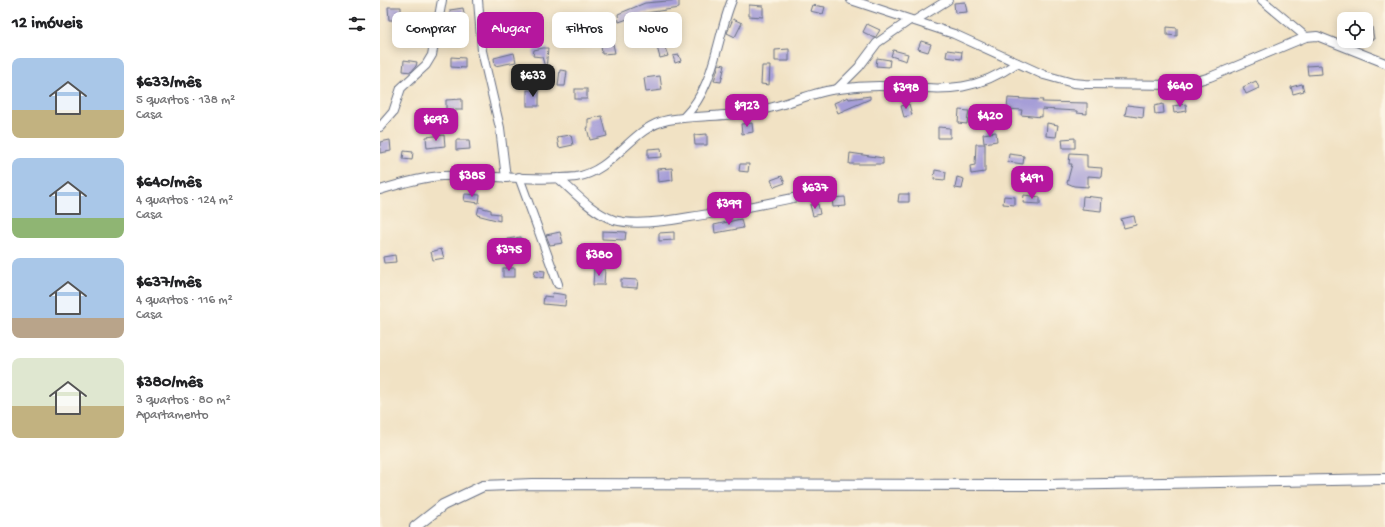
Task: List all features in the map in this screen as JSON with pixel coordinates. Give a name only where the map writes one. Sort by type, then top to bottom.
[{"type":"street","points":[[380,127],[393,112],[401,88],[426,65],[432,55],[442,0]]},
{"type":"street","points":[[483,0],[478,0],[482,51],[500,128],[506,178]]},
{"type":"street","points":[[684,117],[695,107],[705,88],[732,0]]},
{"type":"street","points":[[851,0],[954,34],[1044,75],[1073,83],[1182,85],[1210,78],[1306,37],[1317,36],[1385,63]]},
{"type":"street","points":[[837,89],[859,67],[877,42],[948,0]]},
{"type":"street","points":[[1262,0],[1306,37]]},
{"type":"street","points":[[380,190],[442,176],[506,178],[576,177],[595,171],[612,160],[650,127],[667,120],[684,117],[739,114],[773,107],[837,89],[879,86],[936,90],[963,87],[994,77],[1017,63]]},
{"type":"street","points":[[519,178],[558,284]]},
{"type":"street","points":[[558,178],[605,216],[615,220],[637,222],[656,222],[733,211],[822,192]]},
{"type":"street","points":[[415,527],[443,505],[461,495],[483,486],[1048,485],[1385,480]]},
{"type":"building","points":[[679,0],[679,8],[652,12],[624,12],[624,20],[619,22],[618,14],[645,3]]},
{"type":"building","points":[[965,2],[967,12],[955,13],[954,3]]},
{"type":"building","points":[[749,5],[763,6],[763,17],[749,16]]},
{"type":"building","points":[[812,5],[825,7],[823,14],[810,11]]},
{"type":"building","points":[[388,7],[401,7],[401,12],[392,12],[392,20],[389,20]]},
{"type":"building","points":[[463,8],[464,12],[450,12],[450,10]]},
{"type":"building","points":[[733,19],[742,23],[735,37],[727,33]]},
{"type":"building","points":[[867,24],[880,30],[875,38],[863,32]]},
{"type":"building","points":[[1167,27],[1177,28],[1177,36],[1167,35]]},
{"type":"building","points":[[921,41],[931,44],[928,52],[918,49]]},
{"type":"building","points":[[548,48],[546,70],[542,57],[533,56],[534,50]]},
{"type":"building","points":[[601,48],[614,48],[615,53],[602,54]]},
{"type":"building","points":[[657,48],[665,48],[668,56],[660,58]]},
{"type":"building","points":[[789,49],[789,61],[775,61],[775,50]]},
{"type":"building","points":[[893,50],[908,54],[906,61],[891,56]]},
{"type":"building","points":[[947,50],[962,52],[961,59],[946,57]]},
{"type":"building","points":[[514,53],[516,62],[495,66],[494,58]]},
{"type":"building","points":[[679,55],[681,61],[675,63],[673,56]]},
{"type":"building","points":[[451,57],[465,58],[465,68],[451,67]]},
{"type":"building","points":[[877,58],[890,60],[889,67],[876,66]]},
{"type":"building","points":[[404,60],[417,62],[416,66],[411,72],[403,71]]},
{"type":"building","points":[[719,64],[725,65],[721,82],[714,81]]},
{"type":"building","points":[[1321,65],[1322,74],[1308,75],[1307,66]]},
{"type":"building","points":[[762,66],[770,66],[769,85],[761,84]]},
{"type":"building","points":[[560,70],[567,71],[565,86],[558,86]]},
{"type":"building","points":[[660,76],[662,90],[646,92],[644,78]]},
{"type":"building","points":[[1256,81],[1259,88],[1246,94],[1243,87]]},
{"type":"building","points":[[1302,84],[1304,91],[1293,94],[1291,87]]},
{"type":"building","points":[[575,89],[587,89],[587,99],[575,99]]},
{"type":"building","points":[[527,90],[539,90],[539,106],[527,106]]},
{"type":"building","points":[[870,96],[870,99],[838,113],[834,103],[848,97],[849,99]]},
{"type":"building","points":[[1008,98],[1043,100],[1042,102],[1087,103],[1087,114],[1077,113],[1077,111],[1042,109],[1042,117],[1021,115],[1022,110],[1007,109]]},
{"type":"building","points":[[462,99],[462,110],[446,110],[446,100]]},
{"type":"building","points":[[909,104],[912,115],[904,117],[901,106]]},
{"type":"building","points":[[1163,104],[1164,113],[1155,114],[1154,106]]},
{"type":"building","points":[[1186,104],[1187,111],[1174,113],[1173,106]]},
{"type":"building","points":[[1127,105],[1144,107],[1143,118],[1125,115]]},
{"type":"building","points":[[959,110],[969,111],[967,124],[958,123]]},
{"type":"building","points":[[602,116],[607,136],[590,140],[587,128],[588,119]]},
{"type":"building","points":[[752,123],[753,132],[742,134],[741,124]]},
{"type":"building","points":[[1047,123],[1058,125],[1056,137],[1046,136]]},
{"type":"building","points":[[938,127],[950,128],[950,138],[938,138]]},
{"type":"building","points":[[996,132],[997,141],[984,143],[983,134]]},
{"type":"building","points":[[707,134],[707,145],[695,145],[694,135]]},
{"type":"building","points":[[444,135],[445,146],[427,148],[426,137]]},
{"type":"building","points":[[571,135],[573,145],[559,148],[557,137]]},
{"type":"building","points":[[1075,138],[1075,148],[1063,148],[1062,139]]},
{"type":"building","points":[[390,140],[391,151],[380,153],[380,142]]},
{"type":"building","points":[[456,140],[469,140],[470,149],[456,150]]},
{"type":"building","points":[[976,144],[985,144],[985,172],[971,174],[970,166],[975,165]]},
{"type":"building","points":[[661,148],[662,157],[648,158],[648,149]]},
{"type":"building","points":[[404,151],[413,152],[412,160],[403,159]]},
{"type":"building","points":[[850,153],[883,158],[883,164],[849,164]]},
{"type":"building","points":[[1070,153],[1087,154],[1087,167],[1102,168],[1101,177],[1088,176],[1088,187],[1074,186],[1067,183],[1072,164],[1069,164]]},
{"type":"building","points":[[1009,154],[1024,156],[1023,164],[1008,162]]},
{"type":"building","points":[[740,164],[749,164],[748,172],[739,171]]},
{"type":"building","points":[[672,168],[673,180],[658,182],[657,169]]},
{"type":"building","points":[[935,170],[946,172],[945,180],[934,179]]},
{"type":"building","points":[[782,176],[785,183],[774,187],[771,180]]},
{"type":"building","points":[[957,177],[964,179],[962,189],[955,188]]},
{"type":"building","points":[[465,194],[480,195],[479,203],[464,201]]},
{"type":"building","points":[[899,194],[909,194],[909,202],[898,202]]},
{"type":"building","points":[[1024,195],[1040,197],[1040,204],[1023,203]]},
{"type":"building","points":[[1004,196],[1015,197],[1015,205],[1003,204]]},
{"type":"building","points":[[1083,196],[1102,198],[1101,211],[1082,209]]},
{"type":"building","points":[[845,197],[846,206],[833,207],[832,198]]},
{"type":"building","points":[[818,204],[820,214],[813,216],[810,205]]},
{"type":"building","points":[[479,207],[491,210],[491,213],[500,214],[500,221],[477,215]]},
{"type":"building","points":[[1134,216],[1136,225],[1124,228],[1121,219]]},
{"type":"building","points":[[741,219],[743,228],[715,233],[714,225]]},
{"type":"building","points":[[602,231],[626,232],[625,240],[602,239]]},
{"type":"building","points":[[560,232],[563,243],[550,245],[546,235]]},
{"type":"building","points":[[674,232],[674,240],[659,241],[659,233]]},
{"type":"building","points":[[521,237],[522,244],[509,247],[507,239]]},
{"type":"building","points":[[441,249],[444,258],[433,260],[431,252]]},
{"type":"building","points":[[395,255],[396,262],[384,263],[383,257]]},
{"type":"building","points":[[503,268],[515,268],[515,277],[503,277]]},
{"type":"building","points":[[594,269],[605,269],[604,285],[593,285]]},
{"type":"building","points":[[535,270],[545,271],[544,278],[534,276]]},
{"type":"building","points":[[621,279],[638,280],[637,288],[621,287]]},
{"type":"building","points":[[553,293],[566,295],[565,306],[543,304],[544,296],[552,297]]}]
